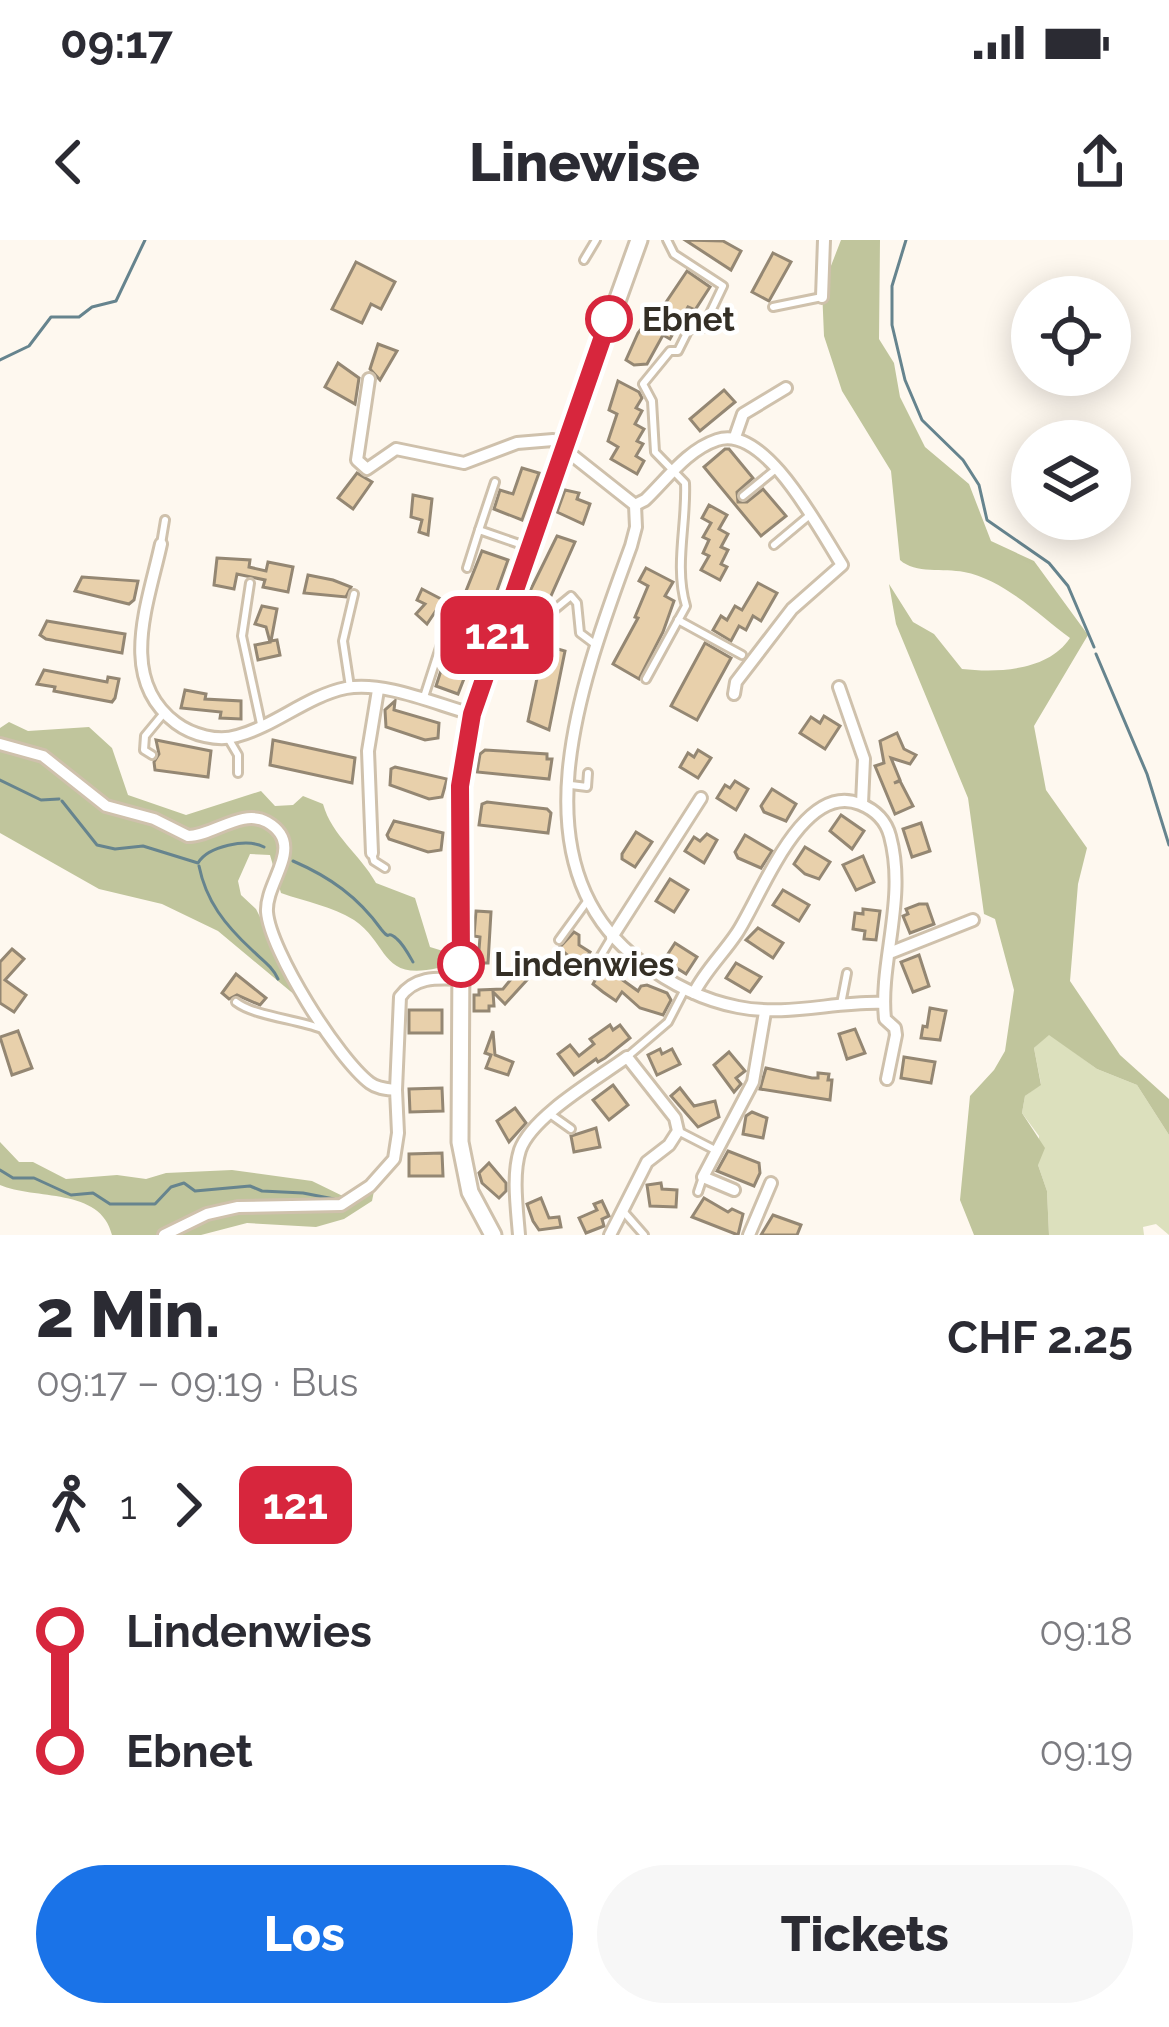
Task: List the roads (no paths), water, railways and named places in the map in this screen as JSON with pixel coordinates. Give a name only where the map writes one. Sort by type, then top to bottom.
[{"type":"street","points":[[493,1235],[463,1171],[459,1118],[460,786],[472,714],[639,240]]},
{"type":"street","points":[[822,297],[824,240]]},
{"type":"street","points":[[369,380],[357,460],[367,469],[396,449],[464,464],[529,440],[553,440],[634,505],[633,539],[611,589],[579,701],[567,784],[570,843],[579,886],[612,937],[650,969],[689,991],[765,1012],[884,1003]]},
{"type":"street","points":[[735,437],[742,414],[786,388]]},
{"type":"street","points":[[634,505],[700,448],[735,437],[750,442],[776,470],[811,514],[842,566],[792,608],[736,682],[734,694]]},
{"type":"street","points":[[160,544],[140,652],[145,684],[164,712],[189,731],[228,738],[350,687],[472,714]]},
{"type":"street","points":[[839,687],[864,759],[862,804]]},
{"type":"street","points":[[371,853],[368,751],[378,690]]},
{"type":"street","points":[[0,744],[43,756],[106,806],[154,818],[188,836],[250,818],[270,824],[284,843],[286,855],[269,892],[268,921],[278,947],[352,1066],[374,1086],[396,1090]]},
{"type":"street","points":[[612,937],[701,798]]},
{"type":"street","points":[[689,991],[738,932],[791,838],[807,819],[836,801],[862,804],[878,814],[891,841],[896,896],[884,1003],[886,1019],[896,1035],[887,1079]]},
{"type":"street","points":[[892,952],[973,920]]},
{"type":"street","points":[[164,1235],[207,1214],[238,1207],[341,1205],[388,1168],[397,1147],[400,997],[414,983],[461,979]]},
{"type":"street","points":[[734,1190],[704,1178],[753,1082],[765,1012]]},
{"type":"street","points":[[519,1235],[518,1156],[532,1129],[627,1057],[675,1118],[678,1130],[647,1162],[610,1235]]},
{"type":"street","points":[[749,1235],[771,1183]]},
{"type":"lane","points":[[584,260],[596,240]]},
{"type":"lane","points":[[646,680],[686,606],[681,588],[686,483],[660,459],[652,443],[652,401],[643,384],[670,351],[678,351],[689,329],[703,328],[723,286],[681,259],[667,240]]},
{"type":"lane","points":[[773,307],[822,297]]},
{"type":"lane","points":[[743,496],[776,470]]},
{"type":"lane","points":[[466,568],[495,482]]},
{"type":"lane","points":[[613,503],[618,488]]},
{"type":"lane","points":[[774,545],[811,514]]},
{"type":"lane","points":[[160,544],[165,520]]},
{"type":"lane","points":[[479,530],[528,547]]},
{"type":"lane","points":[[250,583],[242,636],[261,724]]},
{"type":"lane","points":[[350,687],[343,641],[354,594]]},
{"type":"lane","points":[[528,644],[544,619],[571,596],[577,603],[580,633],[596,645]]},
{"type":"lane","points":[[678,620],[742,655]]},
{"type":"lane","points":[[423,701],[444,635]]},
{"type":"lane","points":[[152,755],[144,750],[145,736],[164,712]]},
{"type":"lane","points":[[228,738],[238,755],[238,773]]},
{"type":"lane","points":[[567,784],[587,787],[588,773]]},
{"type":"lane","points":[[371,853],[386,868]]},
{"type":"lane","points":[[559,940],[588,900]]},
{"type":"lane","points":[[590,974],[612,937]]},
{"type":"lane","points":[[841,1004],[847,973]]},
{"type":"lane","points":[[627,1057],[668,1022],[689,991]]},
{"type":"lane","points":[[236,1002],[251,1013],[271,1012],[326,1030]]},
{"type":"lane","points":[[550,1114],[571,1129]]},
{"type":"lane","points":[[678,1130],[715,1150]]},
{"type":"lane","points":[[698,1192],[704,1178]]},
{"type":"lane","points":[[623,1211],[644,1235]]},
{"type":"waterway","points":[[0,360],[29,346],[51,317],[79,317],[92,307],[116,301],[145,240]]},
{"type":"waterway","points":[[906,240],[892,286],[892,325],[905,380],[922,420],[963,460],[979,485],[987,520],[1049,563],[1068,586],[1094,647]]},
{"type":"waterway","points":[[1096,654],[1147,774],[1169,845]]},
{"type":"waterway","points":[[0,780],[41,800],[59,799]]},
{"type":"waterway","points":[[62,801],[97,845],[115,849],[143,846],[198,863],[228,845],[264,847]]},
{"type":"waterway","points":[[293,861],[353,898],[384,933],[399,941],[413,962]]},
{"type":"waterway","points":[[199,866],[218,912],[278,979]]},
{"type":"waterway","points":[[0,1170],[13,1178],[34,1178],[71,1195],[93,1193],[110,1204],[155,1204],[171,1187],[184,1183],[195,1191],[250,1186],[334,1199]]},
{"type":"place","name":"Ebnet","points":[[609,319]]},
{"type":"place","name":"Lindenwies","points":[[461,964]]}]
